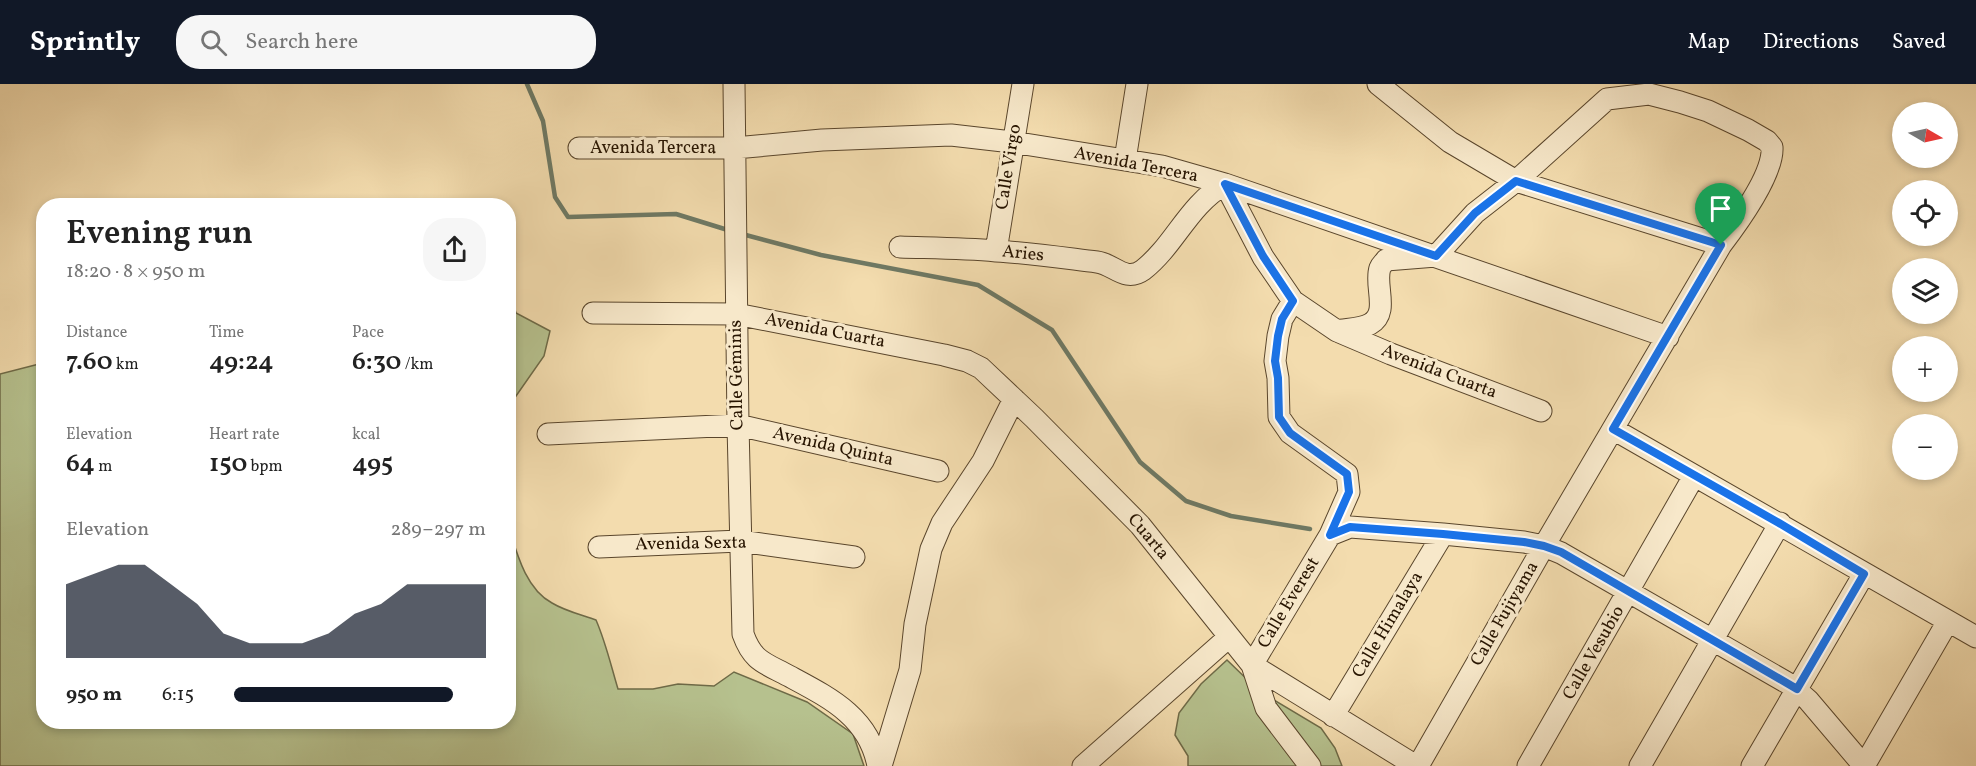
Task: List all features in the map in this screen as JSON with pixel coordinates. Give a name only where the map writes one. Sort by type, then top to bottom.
[{"type":"street","name":"Calle Géminis","points":[[734,84],[743,634],[748,648],[758,661],[813,690],[847,712],[866,731],[875,749],[879,766]]},
{"type":"street","name":"Calle Virgo","points":[[996,251],[1023,84]]},
{"type":"street","points":[[1125,160],[1137,84]]},
{"type":"street","points":[[1378,84],[1450,142],[1516,181],[1721,245]]},
{"type":"street","name":"Calle Fujiyama","points":[[1417,766],[1721,245],[1744,215],[1770,165],[1773,152],[1770,143],[1731,122],[1680,102],[1649,94],[1607,99],[1516,181]]},
{"type":"street","name":"Avenida Tercera","points":[[579,148],[735,148],[822,140],[951,135],[1012,142],[1162,166],[1225,184],[1668,337]]},
{"type":"street","points":[[1337,332],[1370,324],[1377,317],[1381,301],[1380,269],[1386,260],[1436,256],[1475,213],[1516,181]]},
{"type":"street","points":[[1225,184],[1263,256],[1293,301]]},
{"type":"street","name":"Aries","points":[[900,247],[996,251],[1103,263],[1131,276],[1142,270],[1166,246],[1196,207],[1210,193],[1225,184]]},
{"type":"street","name":"Avenida Cuarta","points":[[1293,301],[1337,332],[1541,411]]},
{"type":"street","name":"Calle Everest","points":[[1252,665],[1330,535],[1349,492],[1347,474],[1290,433],[1279,417],[1275,361],[1278,336],[1282,319],[1293,301]]},
{"type":"street","name":"Avenida Cuarta","points":[[594,313],[736,314],[967,361],[981,368],[1034,418]]},
{"type":"street","points":[[879,766],[910,670],[917,614],[931,549],[942,523],[983,461],[1014,399]]},
{"type":"street","name":"Cuarta","points":[[1034,418],[1140,525],[1252,665]]},
{"type":"street","name":"Avenida Quinta","points":[[548,434],[738,425],[938,471]]},
{"type":"street","points":[[1613,429],[1976,638]]},
{"type":"street","name":"Calle Vesubio","points":[[1528,766],[1694,476]]},
{"type":"street","points":[[1640,766],[1779,523]]},
{"type":"street","points":[[1330,535],[1350,527],[1443,534],[1544,546],[1561,552],[1797,689],[1864,766],[1948,621]]},
{"type":"street","name":"Calle Himalaya","points":[[1333,716],[1443,534]]},
{"type":"street","name":"Avenida Sexta","points":[[599,547],[740,541],[854,557]]},
{"type":"street","points":[[1752,766],[1864,574]]},
{"type":"street","points":[[1083,766],[1229,638]]},
{"type":"street","points":[[1252,665],[1417,766]]},
{"type":"street","points":[[1252,665],[1266,708],[1310,766]]},
{"type":"green space","points":[[516,313],[550,331],[544,356],[516,396]]},
{"type":"green space","points":[[36,365],[36,729],[516,729],[516,551],[529,580],[543,597],[568,611],[596,620],[618,689],[653,689],[678,684],[714,686],[734,672],[807,702],[853,734],[864,766],[0,766],[0,374]]},
{"type":"green space","points":[[1227,660],[1259,691],[1321,728],[1335,748],[1342,766],[1188,766],[1188,756],[1175,735],[1179,713],[1201,684]]},
{"type":"waterway","points":[[527,84],[543,121],[555,197],[568,217],[676,214],[731,231]]},
{"type":"waterway","points":[[742,234],[821,255],[978,285],[1052,330],[1140,462],[1186,501],[1231,516],[1310,529]]},
{"type":"route","points":[[1516,181],[1721,245],[1613,429],[1864,574],[1797,689],[1561,552],[1544,546],[1443,534],[1350,527],[1330,535],[1349,492],[1347,474],[1290,433],[1279,417],[1275,361],[1278,336],[1282,319],[1293,301],[1263,256],[1225,184],[1436,256],[1475,213],[1516,181]]}]
